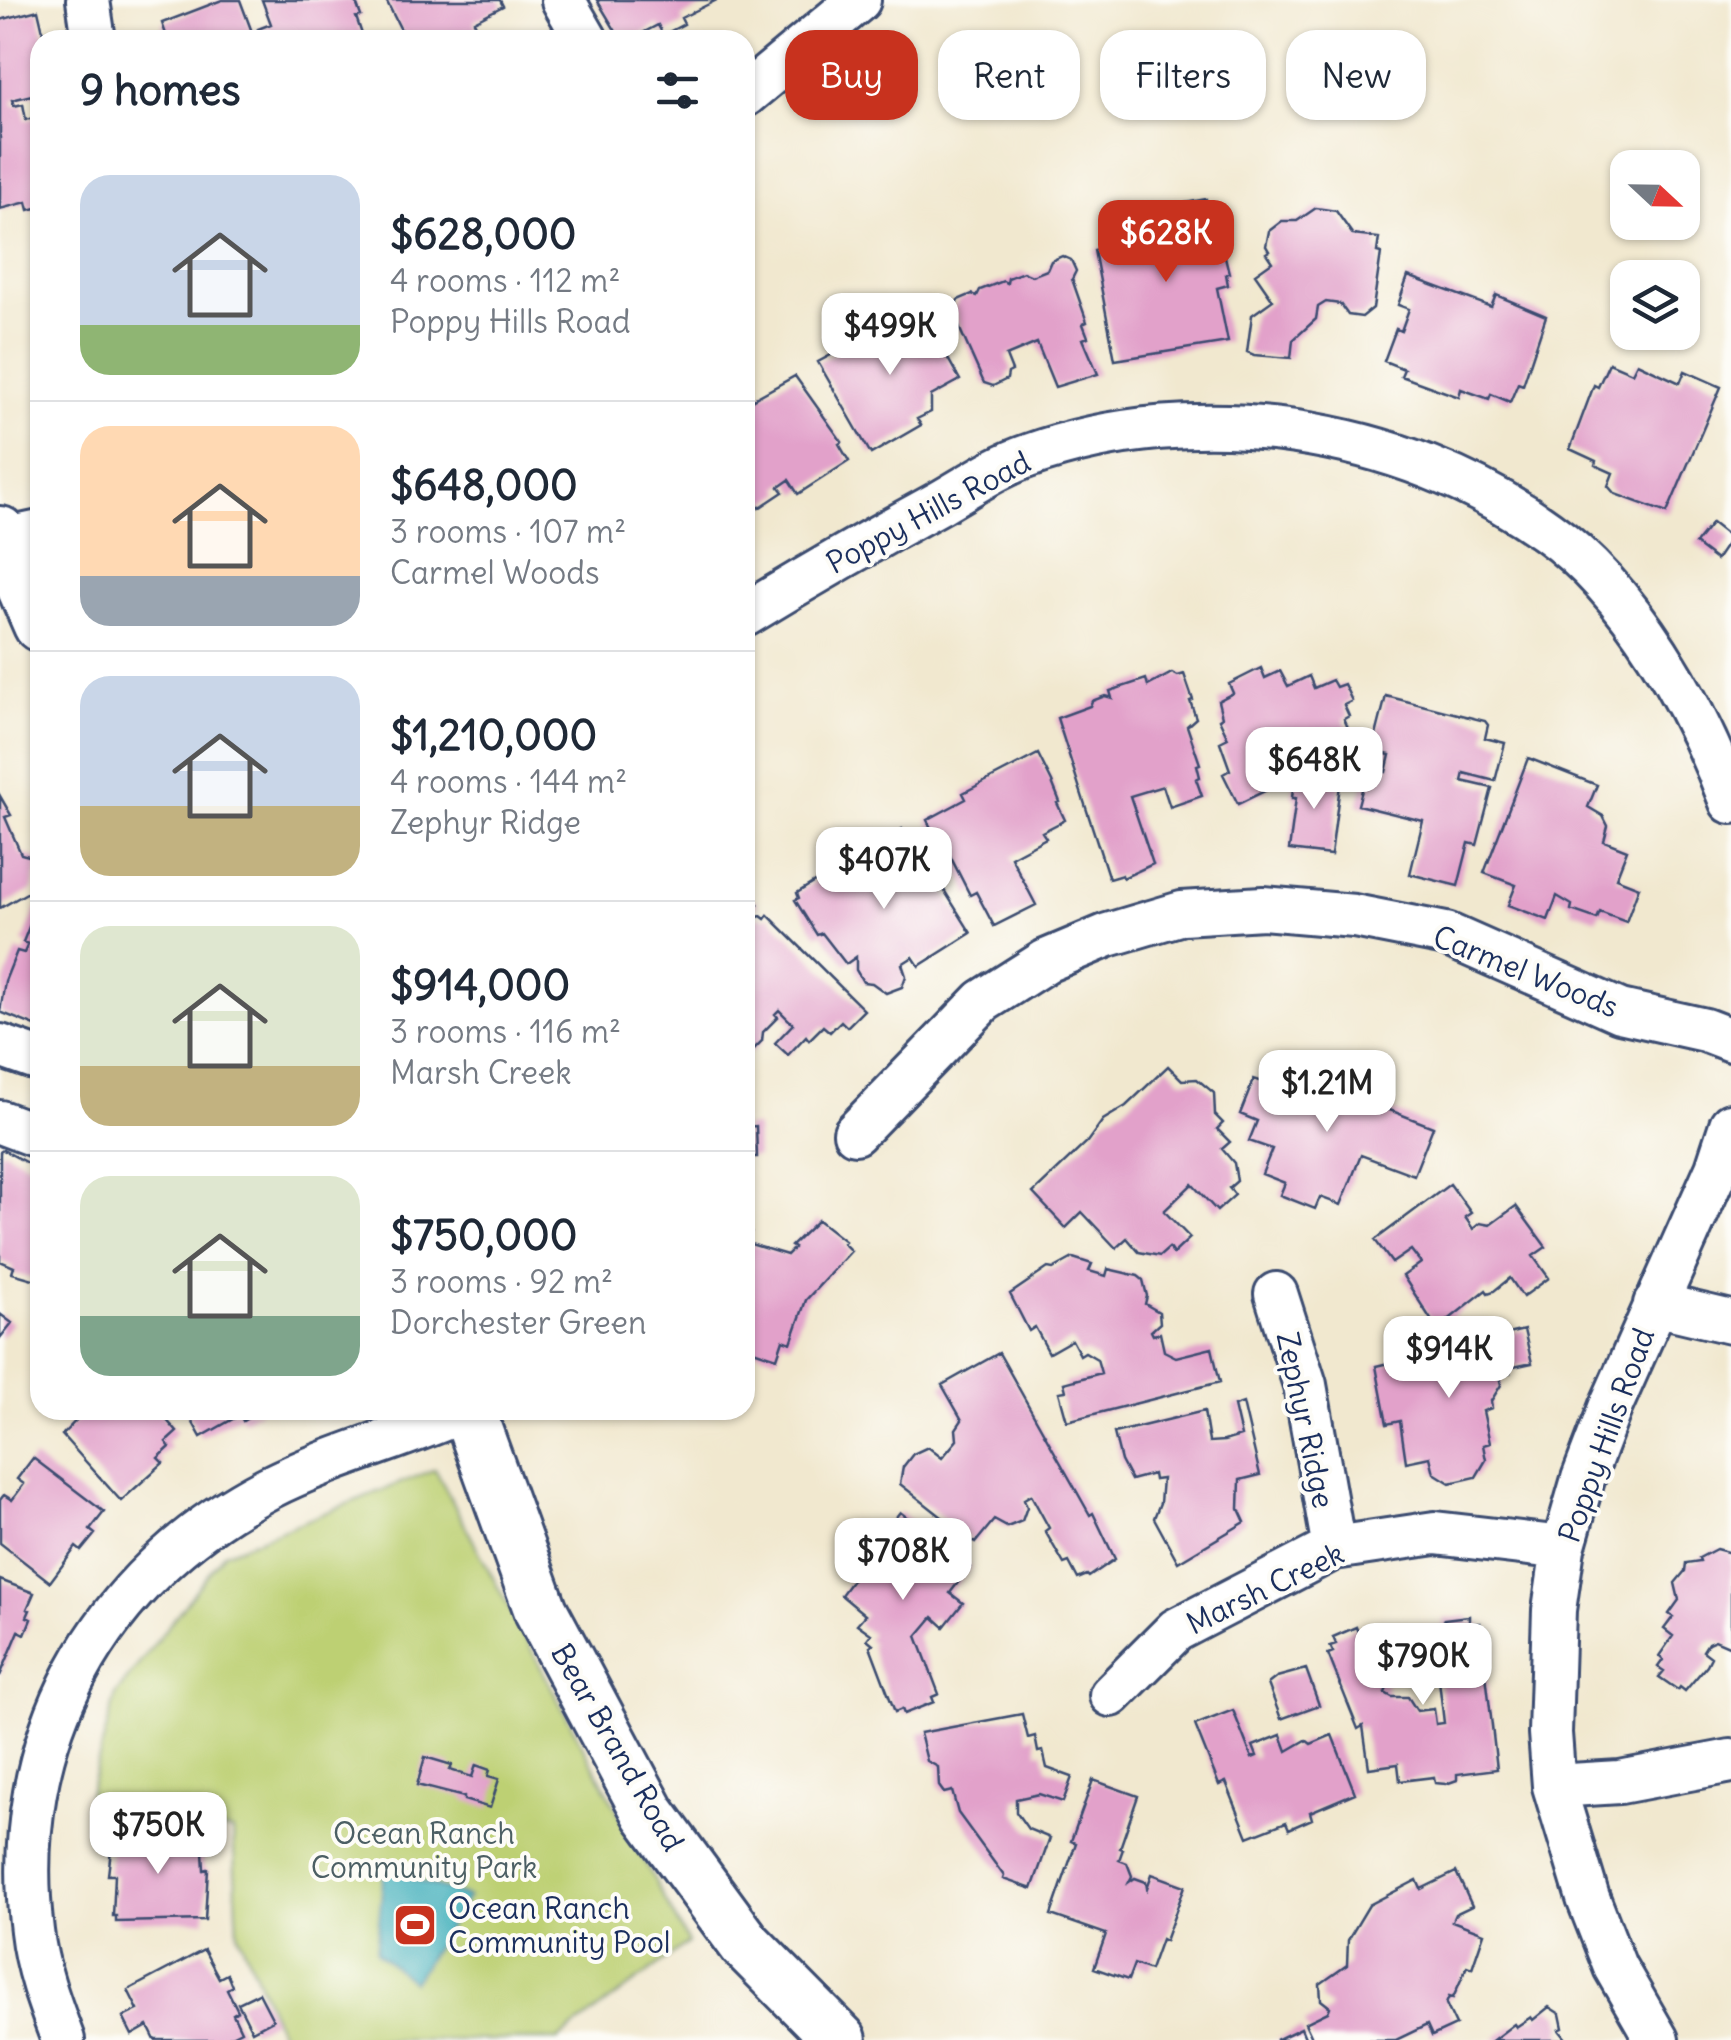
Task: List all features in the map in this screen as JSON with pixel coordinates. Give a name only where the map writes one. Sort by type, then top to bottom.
[{"type":"street","points":[[88,0],[92,30]]},
{"type":"street","points":[[755,87],[859,0]]},
{"type":"street","name":"Poppy Hills Road","points":[[755,609],[1024,457],[1096,438],[1152,430],[1207,425],[1284,430],[1403,458],[1494,498],[1548,532],[1585,564],[1631,614],[1688,706],[1731,802]]},
{"type":"street","name":"Carmel Woods","points":[[854,1133],[983,1001],[1046,961],[1108,934],[1182,912],[1264,908],[1354,916],[1446,934],[1620,1011],[1705,1030],[1731,1040]]},
{"type":"street","points":[[0,1046],[30,1056]]},
{"type":"street","points":[[0,1122],[30,1133]]},
{"type":"street","name":"Poppy Hills Road","points":[[1657,2040],[1616,1967],[1588,1898],[1554,1786],[1550,1672],[1563,1548],[1583,1479],[1654,1304],[1718,1168],[1731,1124]]},
{"type":"street","name":"Zephyr Ridge","points":[[1276,1294],[1304,1385],[1334,1548]]},
{"type":"street","points":[[1654,1304],[1731,1322]]},
{"type":"street","points":[[62,2040],[32,1932],[28,1860],[34,1786],[70,1680],[121,1604],[200,1528],[268,1488],[360,1448],[444,1420]]},
{"type":"street","name":"Bear Brand Road","points":[[470,1420],[541,1610],[649,1813],[745,1944],[840,2040]]},
{"type":"street","name":"Marsh Creek","points":[[1111,1695],[1176,1630],[1334,1548],[1435,1534],[1563,1548]]},
{"type":"street","points":[[1554,1786],[1620,1782],[1731,1761]]},
{"type":"green space","name":"Ocean Ranch Community Park","points":[[435,1469],[688,1943],[558,2040],[291,2040],[280,2032],[238,1934],[233,1831],[86,1806],[116,1694],[224,1553]]},
{"type":"water","name":"Ocean Ranch Community Pool","points":[[384,1869],[468,1897],[413,1982],[376,1952]]},
{"type":"building","points":[[222,0],[240,0],[251,30],[164,30],[162,23]]},
{"type":"building","points":[[262,0],[355,0],[361,16],[356,17],[361,30],[258,30],[271,24]]},
{"type":"building","points":[[386,0],[500,0],[503,6],[474,21],[478,30],[401,30]]},
{"type":"building","points":[[597,0],[717,0],[681,18],[684,24],[673,30],[660,30],[658,25],[648,30],[615,30]]},
{"type":"building","points":[[38,10],[43,30],[30,30],[30,96],[12,100],[14,106],[23,104],[26,120],[30,119],[29,210],[27,202],[0,209],[0,20]]},
{"type":"building","points":[[1206,199],[1207,208],[1213,207],[1229,273],[1228,285],[1217,288],[1228,342],[1115,360],[1094,250],[1145,240],[1145,230],[1156,226],[1154,216],[1176,212],[1175,205]]},
{"type":"building","points":[[1316,208],[1336,211],[1353,235],[1379,238],[1377,252],[1381,253],[1373,308],[1362,317],[1348,315],[1340,304],[1326,302],[1318,307],[1316,319],[1293,340],[1291,358],[1247,352],[1252,315],[1273,300],[1255,274],[1272,262],[1266,253],[1269,231],[1282,221],[1297,221]]},
{"type":"building","points":[[1062,256],[1071,260],[1076,271],[1072,279],[1087,322],[1083,324],[1088,337],[1083,339],[1098,374],[1055,387],[1037,343],[1006,356],[1012,371],[1007,379],[993,386],[984,383],[959,327],[954,309],[958,300],[977,296],[980,290],[1007,283],[1008,278],[1023,272],[1032,276],[1047,270],[1051,261]]},
{"type":"building","points":[[1408,276],[1491,307],[1496,295],[1546,316],[1523,385],[1518,383],[1510,402],[1461,389],[1459,397],[1401,376],[1404,369],[1384,361],[1396,329],[1401,331],[1409,309],[1398,305]]},
{"type":"building","points":[[906,307],[920,309],[960,380],[931,396],[931,412],[917,419],[921,425],[871,454],[818,362],[890,327],[892,315]]},
{"type":"building","points":[[1609,363],[1632,373],[1637,363],[1680,383],[1685,371],[1721,387],[1667,513],[1615,494],[1608,486],[1613,473],[1570,449],[1594,385],[1598,387]]},
{"type":"building","points":[[795,376],[842,442],[839,444],[849,461],[798,494],[789,480],[779,487],[783,492],[759,508],[755,501],[755,398]]},
{"type":"building","points":[[1712,523],[1731,538],[1716,560],[1695,544]]},
{"type":"building","points":[[1261,668],[1265,678],[1280,671],[1288,686],[1309,676],[1314,688],[1332,680],[1336,687],[1344,684],[1352,701],[1344,705],[1349,730],[1337,735],[1343,747],[1310,763],[1300,741],[1254,764],[1267,790],[1238,804],[1223,774],[1230,770],[1220,742],[1228,738],[1219,719],[1222,717],[1218,701],[1233,693],[1229,684]]},
{"type":"building","points":[[1172,673],[1184,674],[1193,700],[1190,701],[1196,718],[1187,726],[1200,764],[1200,777],[1196,779],[1202,796],[1170,807],[1163,786],[1130,796],[1153,864],[1123,878],[1122,875],[1109,879],[1057,718],[1105,696],[1112,698],[1110,691],[1146,679],[1148,686]]},
{"type":"building","points":[[1386,696],[1485,721],[1485,738],[1505,743],[1495,781],[1464,773],[1462,781],[1492,788],[1477,845],[1469,843],[1458,886],[1410,874],[1423,821],[1358,805],[1368,767],[1386,772],[1390,755],[1372,751]]},
{"type":"building","points":[[1038,754],[1065,820],[1042,832],[1046,838],[1011,857],[1036,905],[994,926],[976,892],[970,895],[949,854],[945,856],[927,820],[966,799],[963,793]]},
{"type":"building","points":[[1528,758],[1597,785],[1588,807],[1603,816],[1608,826],[1604,841],[1627,850],[1616,878],[1639,887],[1626,922],[1600,912],[1597,919],[1571,910],[1572,905],[1557,896],[1548,920],[1508,905],[1516,885],[1484,873]]},
{"type":"building","points":[[1295,769],[1341,777],[1331,855],[1289,850],[1296,798],[1292,798]]},
{"type":"building","points":[[0,796],[11,815],[5,817],[21,854],[30,856],[30,891],[0,908]]},
{"type":"building","points":[[902,829],[907,831],[971,933],[919,966],[913,957],[902,964],[906,976],[902,987],[886,993],[863,982],[856,970],[856,957],[846,964],[822,933],[817,935],[795,900],[799,898],[797,893],[824,876],[827,881]]},
{"type":"building","points":[[768,915],[864,1010],[847,1027],[841,1021],[830,1032],[823,1026],[809,1040],[806,1036],[788,1055],[775,1043],[793,1024],[779,1010],[755,1048],[755,918],[765,919]]},
{"type":"building","points":[[30,924],[30,1024],[0,1012],[5,981],[17,951],[24,953],[28,944],[23,942]]},
{"type":"building","points":[[1168,1066],[1182,1080],[1197,1079],[1214,1093],[1215,1115],[1223,1123],[1217,1129],[1230,1142],[1222,1149],[1234,1163],[1237,1181],[1229,1188],[1235,1195],[1217,1211],[1192,1184],[1164,1211],[1190,1238],[1173,1254],[1169,1248],[1160,1256],[1139,1252],[1127,1238],[1116,1248],[1082,1212],[1066,1228],[1033,1193],[1087,1142],[1103,1120],[1126,1106]]},
{"type":"building","points":[[1272,1068],[1318,1086],[1323,1075],[1367,1092],[1364,1100],[1433,1127],[1414,1175],[1361,1155],[1341,1205],[1320,1197],[1315,1209],[1280,1195],[1285,1183],[1262,1174],[1272,1149],[1249,1141],[1257,1121],[1240,1114],[1254,1079],[1266,1083]]},
{"type":"building","points":[[3,1150],[30,1165],[30,1278],[12,1273],[14,1267],[0,1261]]},
{"type":"building","points":[[1450,1184],[1471,1213],[1465,1217],[1473,1229],[1480,1223],[1490,1225],[1516,1206],[1546,1247],[1533,1256],[1549,1278],[1523,1297],[1510,1278],[1494,1291],[1486,1290],[1437,1329],[1403,1276],[1421,1263],[1411,1250],[1392,1263],[1375,1240]]},
{"type":"building","points":[[818,1220],[845,1241],[851,1251],[806,1300],[791,1343],[783,1340],[777,1358],[755,1351],[755,1245],[787,1255],[794,1248],[791,1246]]},
{"type":"building","points":[[1073,1258],[1092,1264],[1089,1271],[1106,1276],[1108,1269],[1143,1280],[1145,1304],[1159,1312],[1160,1323],[1151,1331],[1153,1335],[1160,1333],[1164,1351],[1176,1357],[1212,1348],[1220,1382],[1067,1421],[1059,1392],[1066,1391],[1064,1383],[1101,1373],[1097,1359],[1085,1352],[1080,1355],[1072,1340],[1049,1353],[1035,1327],[1029,1331],[1010,1294],[1048,1268]]},
{"type":"building","points":[[0,1314],[12,1323],[0,1338]]},
{"type":"building","points":[[1524,1330],[1532,1363],[1509,1368],[1510,1373],[1499,1376],[1501,1385],[1491,1401],[1492,1408],[1483,1411],[1490,1443],[1483,1445],[1486,1460],[1476,1477],[1450,1483],[1434,1473],[1430,1457],[1406,1462],[1400,1421],[1387,1424],[1376,1366]]},
{"type":"building","points":[[999,1353],[1090,1515],[1093,1513],[1115,1559],[1089,1577],[1078,1579],[1069,1562],[1064,1564],[1031,1495],[1024,1499],[1027,1507],[1022,1521],[1007,1527],[994,1520],[975,1543],[900,1484],[903,1467],[913,1454],[928,1447],[942,1458],[957,1440],[956,1429],[962,1420],[942,1385]]},
{"type":"building","points":[[1243,1403],[1260,1475],[1240,1480],[1239,1509],[1245,1522],[1178,1562],[1154,1518],[1162,1479],[1154,1480],[1153,1474],[1131,1480],[1114,1433],[1204,1411],[1209,1442],[1224,1441],[1241,1436],[1234,1406]]},
{"type":"building","points":[[76,1420],[167,1420],[177,1432],[166,1442],[170,1447],[158,1458],[163,1463],[121,1501],[62,1435]]},
{"type":"building","points":[[192,1420],[231,1420],[201,1437]]},
{"type":"building","points":[[33,1458],[104,1512],[90,1530],[95,1534],[81,1551],[76,1547],[50,1582],[0,1543],[0,1500],[4,1495],[12,1500],[24,1484],[17,1479]]},
{"type":"building","points":[[900,1512],[970,1567],[950,1593],[963,1603],[944,1627],[933,1617],[917,1636],[939,1694],[932,1697],[934,1702],[904,1714],[902,1709],[895,1712],[870,1646],[873,1644],[867,1639],[871,1634],[857,1624],[865,1615],[841,1595],[861,1568],[847,1556],[873,1523],[884,1532]]},
{"type":"building","points":[[1716,1549],[1731,1553],[1731,1647],[1715,1640],[1708,1643],[1703,1651],[1711,1657],[1707,1665],[1685,1691],[1680,1687],[1678,1690],[1659,1677],[1664,1671],[1658,1667],[1663,1660],[1659,1656],[1673,1636],[1664,1629],[1679,1600],[1675,1583],[1686,1563],[1700,1561]]},
{"type":"building","points":[[0,1580],[34,1593],[27,1609],[31,1619],[25,1634],[19,1631],[0,1676]]},
{"type":"building","points":[[1469,1616],[1469,1624],[1480,1623],[1497,1769],[1457,1774],[1457,1780],[1446,1784],[1435,1783],[1434,1777],[1400,1781],[1398,1764],[1369,1768],[1363,1726],[1358,1729],[1328,1654],[1333,1652],[1330,1646],[1336,1644],[1333,1637],[1356,1627],[1377,1673],[1382,1676],[1385,1693],[1408,1697],[1417,1711],[1434,1709],[1436,1724],[1444,1723],[1433,1629],[1445,1627],[1444,1619]]},
{"type":"building","points":[[1306,1669],[1319,1705],[1281,1719],[1268,1684],[1277,1677]]},
{"type":"building","points":[[1233,1710],[1252,1758],[1257,1756],[1253,1746],[1281,1735],[1287,1751],[1306,1740],[1311,1744],[1332,1735],[1355,1793],[1310,1812],[1312,1819],[1289,1829],[1286,1822],[1248,1837],[1226,1782],[1219,1785],[1195,1725]]},
{"type":"building","points":[[1022,1714],[1028,1738],[1035,1736],[1047,1768],[1072,1777],[1063,1802],[1039,1794],[1016,1799],[1016,1812],[1028,1829],[1050,1838],[1032,1889],[1003,1879],[958,1813],[952,1791],[944,1793],[939,1786],[938,1767],[927,1761],[920,1733]]},
{"type":"building","points":[[425,1757],[452,1765],[450,1770],[472,1777],[476,1765],[490,1770],[488,1776],[499,1779],[490,1808],[417,1785]]},
{"type":"building","points":[[1093,1780],[1138,1796],[1120,1848],[1123,1849],[1119,1860],[1127,1863],[1132,1876],[1129,1882],[1135,1878],[1146,1882],[1147,1888],[1152,1874],[1185,1886],[1150,1970],[1134,1964],[1128,1980],[1094,1968],[1106,1934],[1051,1915]]},
{"type":"building","points":[[196,1830],[196,1851],[203,1851],[204,1870],[208,1869],[205,1920],[116,1922],[115,1875],[108,1875],[113,1833]]},
{"type":"building","points":[[1456,1872],[1472,1906],[1455,1914],[1452,1921],[1484,1933],[1472,1968],[1467,1966],[1453,1998],[1449,1997],[1446,2004],[1456,2025],[1432,2036],[1427,2025],[1396,2040],[1313,2040],[1305,2023],[1328,2012],[1330,2007],[1321,2000],[1320,1984],[1347,1965],[1348,1940],[1369,1905],[1417,1880],[1421,1889]]},
{"type":"building","points":[[204,1950],[219,1978],[227,1974],[232,1986],[227,1989],[238,2011],[233,2014],[241,2031],[223,2040],[155,2040],[148,2026],[132,2035],[123,2017],[138,2010],[128,1990]]},
{"type":"building","points":[[259,1993],[273,2020],[252,2031],[238,2003]]},
{"type":"building","points":[[1549,2007],[1560,2014],[1563,2028],[1559,2030],[1567,2040],[1493,2040],[1514,2024],[1516,2027],[1531,2017],[1533,2020]]},
{"type":"building","points":[[1301,2028],[1306,2040],[1276,2040]]},
{"type":"place","name":"Ocean Ranch Community Pool","points":[[415,1925]]}]
